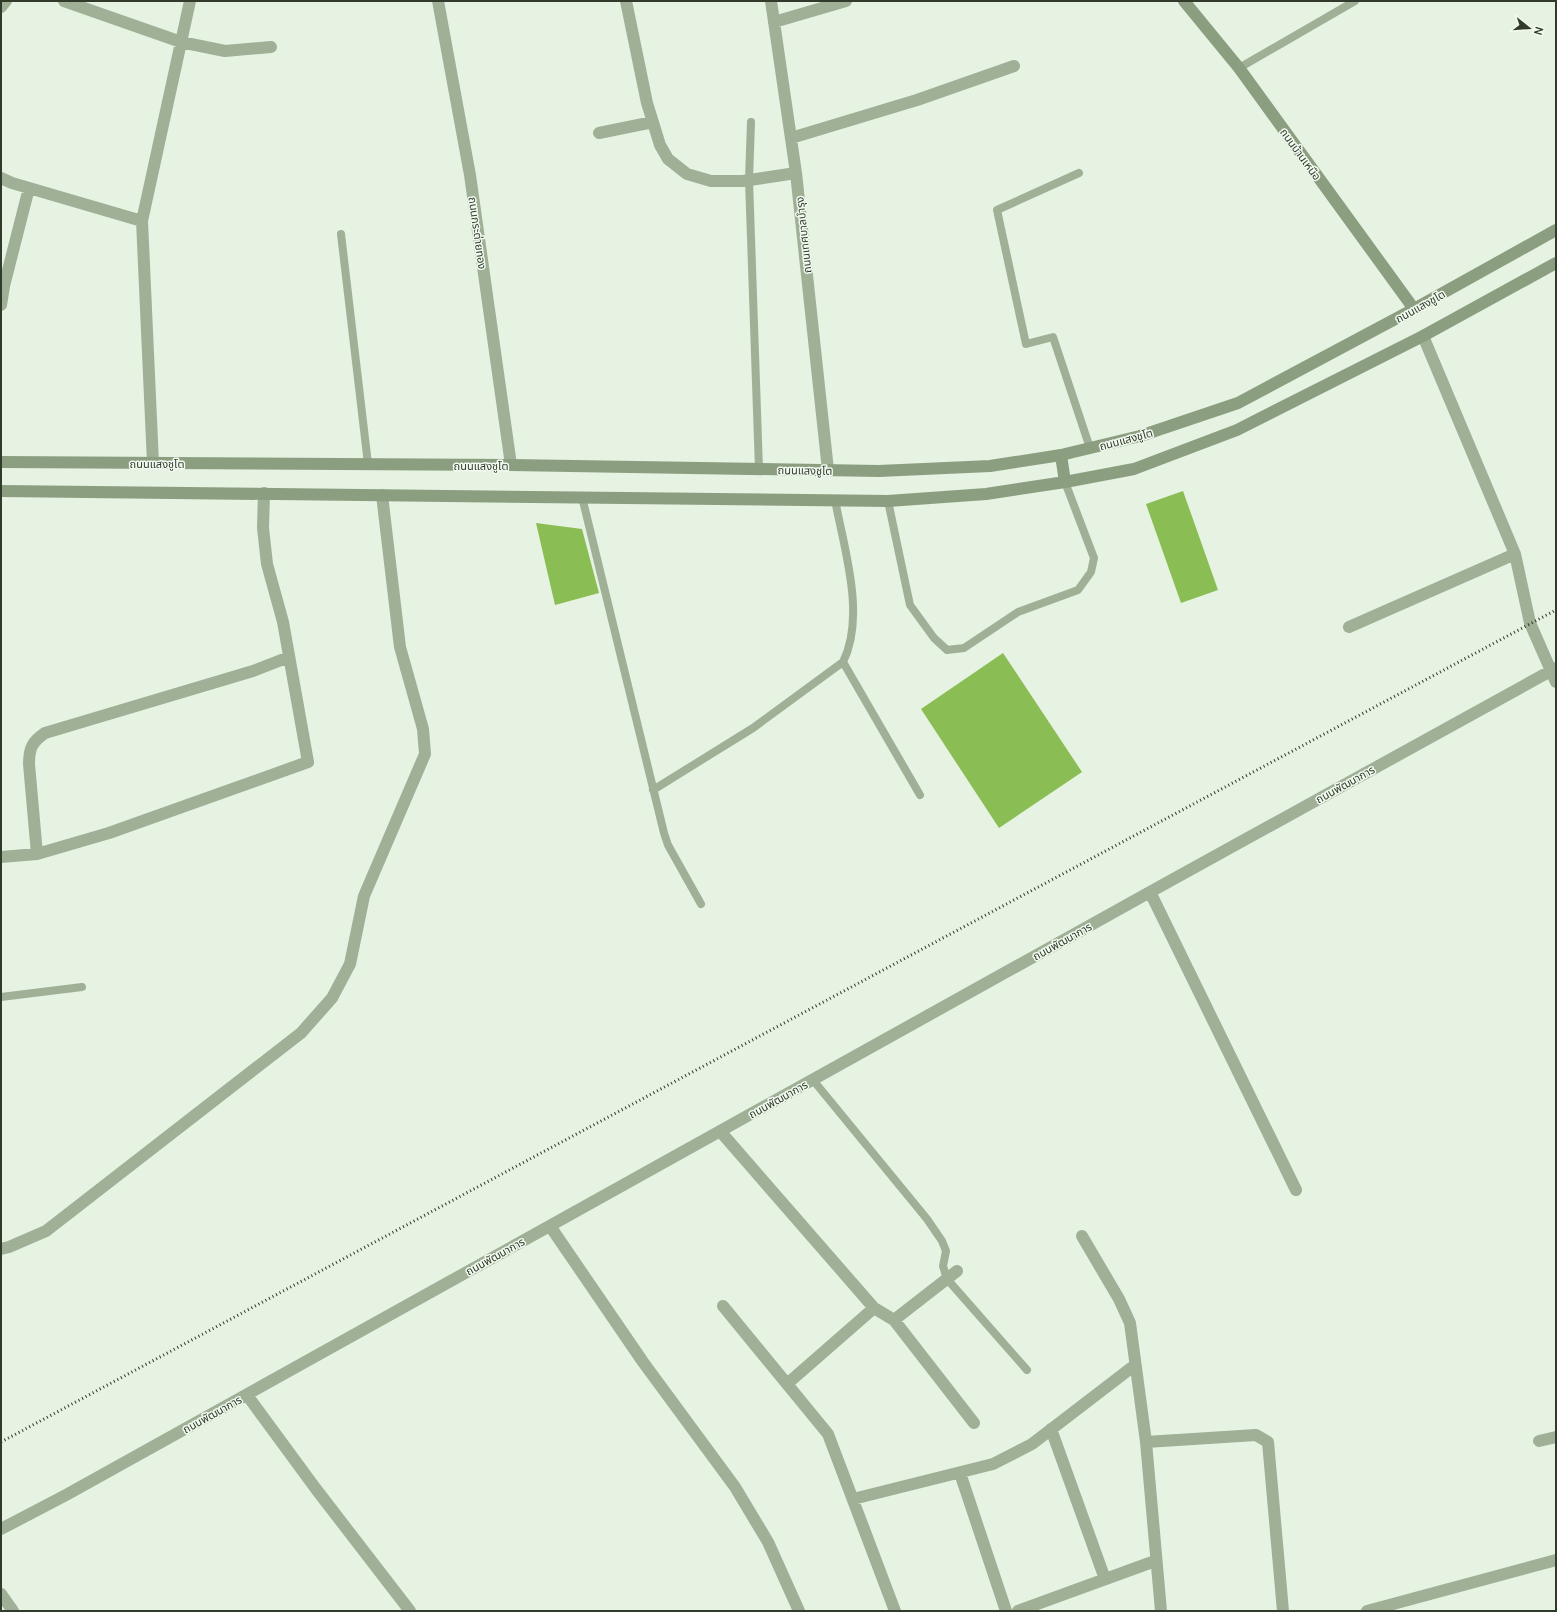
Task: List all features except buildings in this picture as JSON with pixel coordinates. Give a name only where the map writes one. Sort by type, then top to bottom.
[{"type":"main road","name":"ถนนบ้านเหนือ","points":[[1184,1],[1239,68],[1414,310]]},
{"type":"main road","name":"ถนนแสงชูโต","points":[[1,462],[511,465],[879,471],[990,466],[1061,455],[1140,436],[1238,403],[1414,310],[1556,230]]},
{"type":"main road","points":[[1,491],[888,501],[986,494],[1065,482],[1134,469],[1237,430],[1423,336],[1556,263]]},
{"type":"main road","points":[[1061,455],[1065,482]]},
{"type":"street","points":[[1,7],[6,1]]},
{"type":"street","points":[[64,1],[181,42],[225,51],[271,47]]},
{"type":"street","points":[[154,463],[142,221],[190,1]]},
{"type":"street","name":"ถนนกระต่ายทอง","points":[[438,1],[470,175],[511,465]]},
{"type":"street","points":[[626,1],[647,102],[660,145],[668,159],[687,174],[712,181],[749,180],[796,173]]},
{"type":"street","name":"ถนนเทศบาลบำรุง","points":[[771,1],[796,173],[828,470]]},
{"type":"street","points":[[774,22],[846,1]]},
{"type":"street","points":[[791,138],[917,100],[1014,66]]},
{"type":"street","points":[[599,133],[653,122]]},
{"type":"street","points":[[1,178],[29,188],[142,221]]},
{"type":"street","points":[[1,305],[4,286],[29,188]]},
{"type":"street","points":[[1423,336],[1515,554],[1530,624],[1554,674]]},
{"type":"street","points":[[1,857],[37,854],[109,833],[308,762],[283,622],[267,564],[263,528],[264,493]]},
{"type":"street","points":[[1,1248],[9,1247],[46,1231],[301,1033],[332,998],[350,964],[364,896],[425,754],[423,728],[400,647],[382,495]]},
{"type":"street","points":[[1348,627],[1515,554]]},
{"type":"street","points":[[37,854],[28,764],[29,750],[35,740],[45,733],[253,671],[289,657]]},
{"type":"street","name":"ถนนพัฒนาการ","points":[[1,1529],[66,1495],[1150,892],[1554,674]]},
{"type":"street","points":[[1150,892],[1296,1190]]},
{"type":"street","points":[[720,1131],[874,1308],[894,1320],[974,1423]]},
{"type":"street","points":[[550,1226],[643,1362],[735,1486],[768,1542],[798,1611]]},
{"type":"street","points":[[1082,1236],[1119,1299],[1130,1323],[1146,1442],[1161,1611]]},
{"type":"street","points":[[894,1320],[952,1275]]},
{"type":"street","points":[[723,1306],[828,1434],[895,1611]]},
{"type":"street","points":[[787,1384],[874,1308]]},
{"type":"street","points":[[853,1499],[993,1464],[1032,1444],[1135,1365]]},
{"type":"street","points":[[247,1394],[316,1489],[399,1594],[410,1611]]},
{"type":"street","points":[[1051,1429],[1105,1579]]},
{"type":"street","points":[[1146,1442],[1256,1435],[1268,1442],[1283,1611]]},
{"type":"street","points":[[1539,1441],[1556,1437]]},
{"type":"street","points":[[960,1473],[1006,1611]]},
{"type":"street","points":[[1367,1611],[1556,1560]]},
{"type":"street","points":[[1018,1611],[1156,1561]]},
{"type":"street","points":[[1,1594],[12,1611]]},
{"type":"lane","points":[[1239,68],[1355,1]]},
{"type":"lane","points":[[751,122],[749,180],[759,469]]},
{"type":"lane","points":[[1079,173],[997,210],[1026,344],[1053,337],[1090,448]]},
{"type":"lane","points":[[341,234],[368,464]]},
{"type":"lane","points":[[888,501],[910,605],[934,638],[947,650],[957,650],[964,648],[1018,612],[1078,590],[1091,572],[1094,558],[1065,482]]},
{"type":"lane","points":[[582,497],[653,790],[668,845],[700,904]]},
{"type":"lane","points":[[653,790],[753,728],[842,662],[848,652],[853,630],[853,598],[835,500]]},
{"type":"lane","points":[[842,662],[920,795]]},
{"type":"lane","points":[[1,997],[82,987]]},
{"type":"lane","points":[[813,1080],[927,1220],[942,1241],[946,1251],[943,1266],[952,1275],[1027,1370]]},
{"type":"railway","points":[[1,1442],[1556,610]]}]
